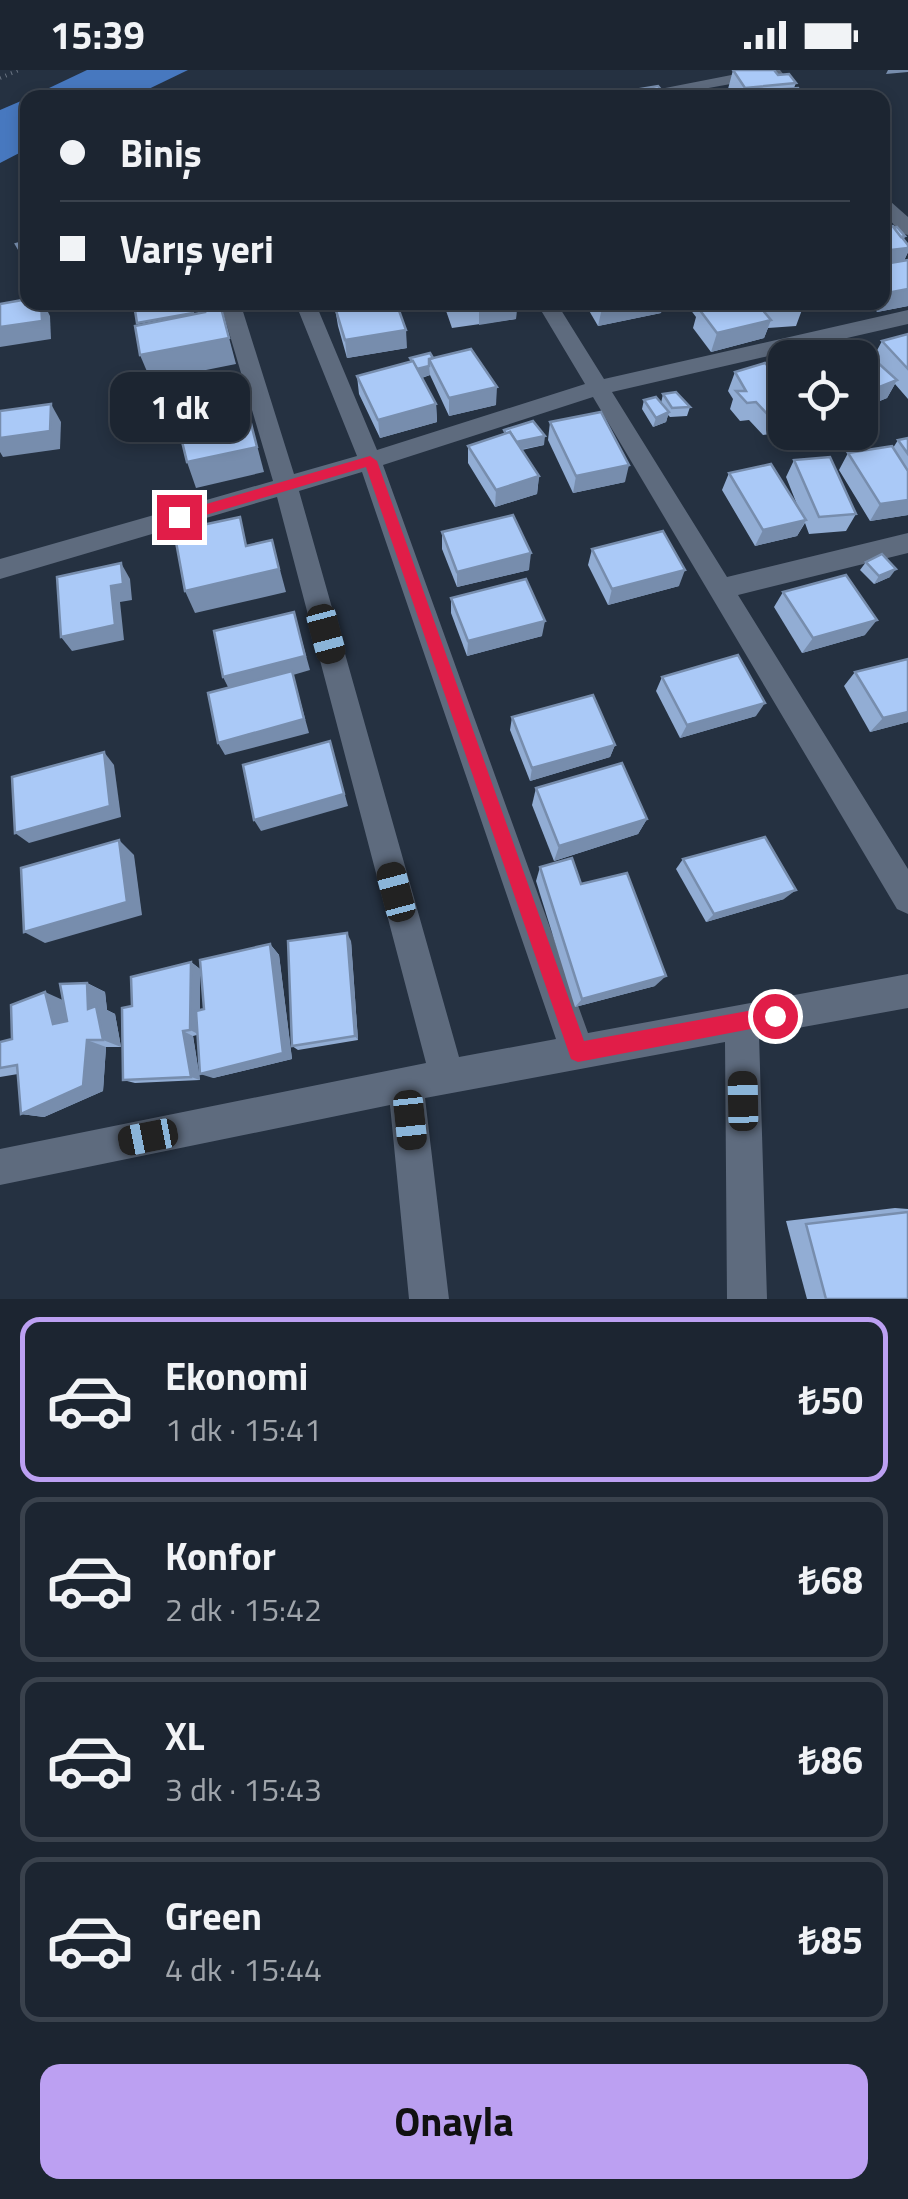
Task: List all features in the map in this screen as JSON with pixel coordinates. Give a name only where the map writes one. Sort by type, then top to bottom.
[{"type":"street","points":[[666,90],[772,71]]},
{"type":"street","points":[[890,209],[908,229]]},
{"type":"street","points":[[232,310],[286,486],[447,1077]]},
{"type":"street","points":[[308,310],[370,461],[578,1052]]},
{"type":"street","points":[[551,310],[908,898]]},
{"type":"street","points":[[0,569],[370,461],[600,388],[908,317]]},
{"type":"street","points":[[720,588],[908,543]]},
{"type":"street","points":[[0,1167],[406,1084],[908,990]]},
{"type":"street","points":[[742,1022],[747,1299]]},
{"type":"street","points":[[406,1084],[429,1299]]},
{"type":"path","points":[[0,78],[19,70]]},
{"type":"water","points":[[87,70],[188,70],[147,90],[45,90]]},
{"type":"water","points":[[20,101],[20,153],[0,163],[0,110]]},
{"type":"building","points":[[733,70],[774,70],[778,75],[789,74],[796,83],[745,88]]},
{"type":"building","points":[[893,226],[908,248],[890,250]]},
{"type":"building","points":[[908,260],[908,289],[890,292],[890,263]]},
{"type":"building","points":[[20,300],[20,310],[41,310],[42,321],[0,327],[0,304]]},
{"type":"building","points":[[135,310],[192,310],[193,313],[137,323]]},
{"type":"building","points":[[222,310],[229,338],[140,355],[135,326]]},
{"type":"building","points":[[336,310],[399,310],[406,330],[345,340]]},
{"type":"building","points":[[700,310],[763,310],[771,320],[717,333]]},
{"type":"building","points":[[908,334],[908,369],[882,341]]},
{"type":"building","points":[[471,349],[497,387],[449,398],[429,359]]},
{"type":"building","points":[[430,353],[433,358],[429,359],[429,366],[417,369],[410,358]]},
{"type":"building","points":[[413,361],[436,404],[378,420],[357,376]]},
{"type":"building","points":[[765,363],[768,366],[768,415],[756,402],[747,403],[736,391],[746,391],[735,372]]},
{"type":"building","points":[[878,363],[897,380],[878,388]]},
{"type":"building","points":[[241,385],[257,447],[187,462],[172,400]]},
{"type":"building","points":[[676,392],[690,407],[672,408],[663,394]]},
{"type":"building","points":[[656,397],[669,412],[656,418],[644,400]]},
{"type":"building","points":[[51,404],[50,431],[0,438],[0,411]]},
{"type":"building","points":[[601,412],[629,465],[576,476],[550,422]]},
{"type":"building","points":[[533,421],[545,436],[516,442],[504,430]]},
{"type":"building","points":[[510,432],[539,476],[496,490],[468,446]]},
{"type":"building","points":[[908,438],[908,454],[898,440]]},
{"type":"building","points":[[892,446],[908,471],[908,500],[880,504],[848,453]]},
{"type":"building","points":[[830,457],[856,514],[819,517],[794,460]]},
{"type":"building","points":[[771,464],[806,520],[763,530],[729,473]]},
{"type":"building","points":[[513,515],[531,553],[457,572],[442,532]]},
{"type":"building","points":[[240,517],[246,546],[272,540],[279,569],[185,591],[174,531]]},
{"type":"building","points":[[663,531],[685,570],[612,589],[592,549]]},
{"type":"building","points":[[882,554],[896,569],[879,576],[866,562]]},
{"type":"building","points":[[121,563],[123,584],[111,586],[115,625],[61,637],[57,577]]},
{"type":"building","points":[[846,575],[877,620],[813,638],[783,592]]},
{"type":"building","points":[[526,579],[545,621],[468,641],[451,598]]},
{"type":"building","points":[[294,612],[305,656],[223,677],[214,631]]},
{"type":"building","points":[[738,655],[765,703],[687,725],[662,677]]},
{"type":"building","points":[[908,659],[908,712],[883,718],[855,672]]},
{"type":"building","points":[[292,671],[304,719],[218,743],[208,693]]},
{"type":"building","points":[[593,695],[615,745],[532,768],[512,717]]},
{"type":"building","points":[[330,741],[344,794],[254,820],[243,765]]},
{"type":"building","points":[[104,752],[110,806],[15,833],[12,777]]},
{"type":"building","points":[[622,763],[647,819],[559,846],[536,788]]},
{"type":"building","points":[[765,837],[796,890],[714,914],[683,859]]},
{"type":"building","points":[[119,840],[127,902],[24,932],[21,868]]},
{"type":"building","points":[[572,858],[581,884],[627,873],[666,976],[582,999],[540,867]]},
{"type":"building","points":[[347,933],[355,1036],[292,1046],[288,941]]},
{"type":"building","points":[[270,944],[283,1053],[200,1074],[196,1011],[204,1009],[200,960]]},
{"type":"building","points":[[191,962],[190,1030],[183,1031],[191,1077],[123,1080],[122,1008],[132,1006],[131,977]]},
{"type":"building","points":[[87,983],[88,1009],[96,1006],[103,1040],[87,1040],[83,1086],[21,1114],[17,1065],[0,1068],[0,1042],[12,1039],[11,1005],[45,992],[53,1024],[67,1021],[60,984]]},
{"type":"building","points":[[908,1212],[908,1299],[826,1299],[806,1224]]},
{"type":"route","points":[[179,517],[370,461],[578,1052],[775,1016]]}]
